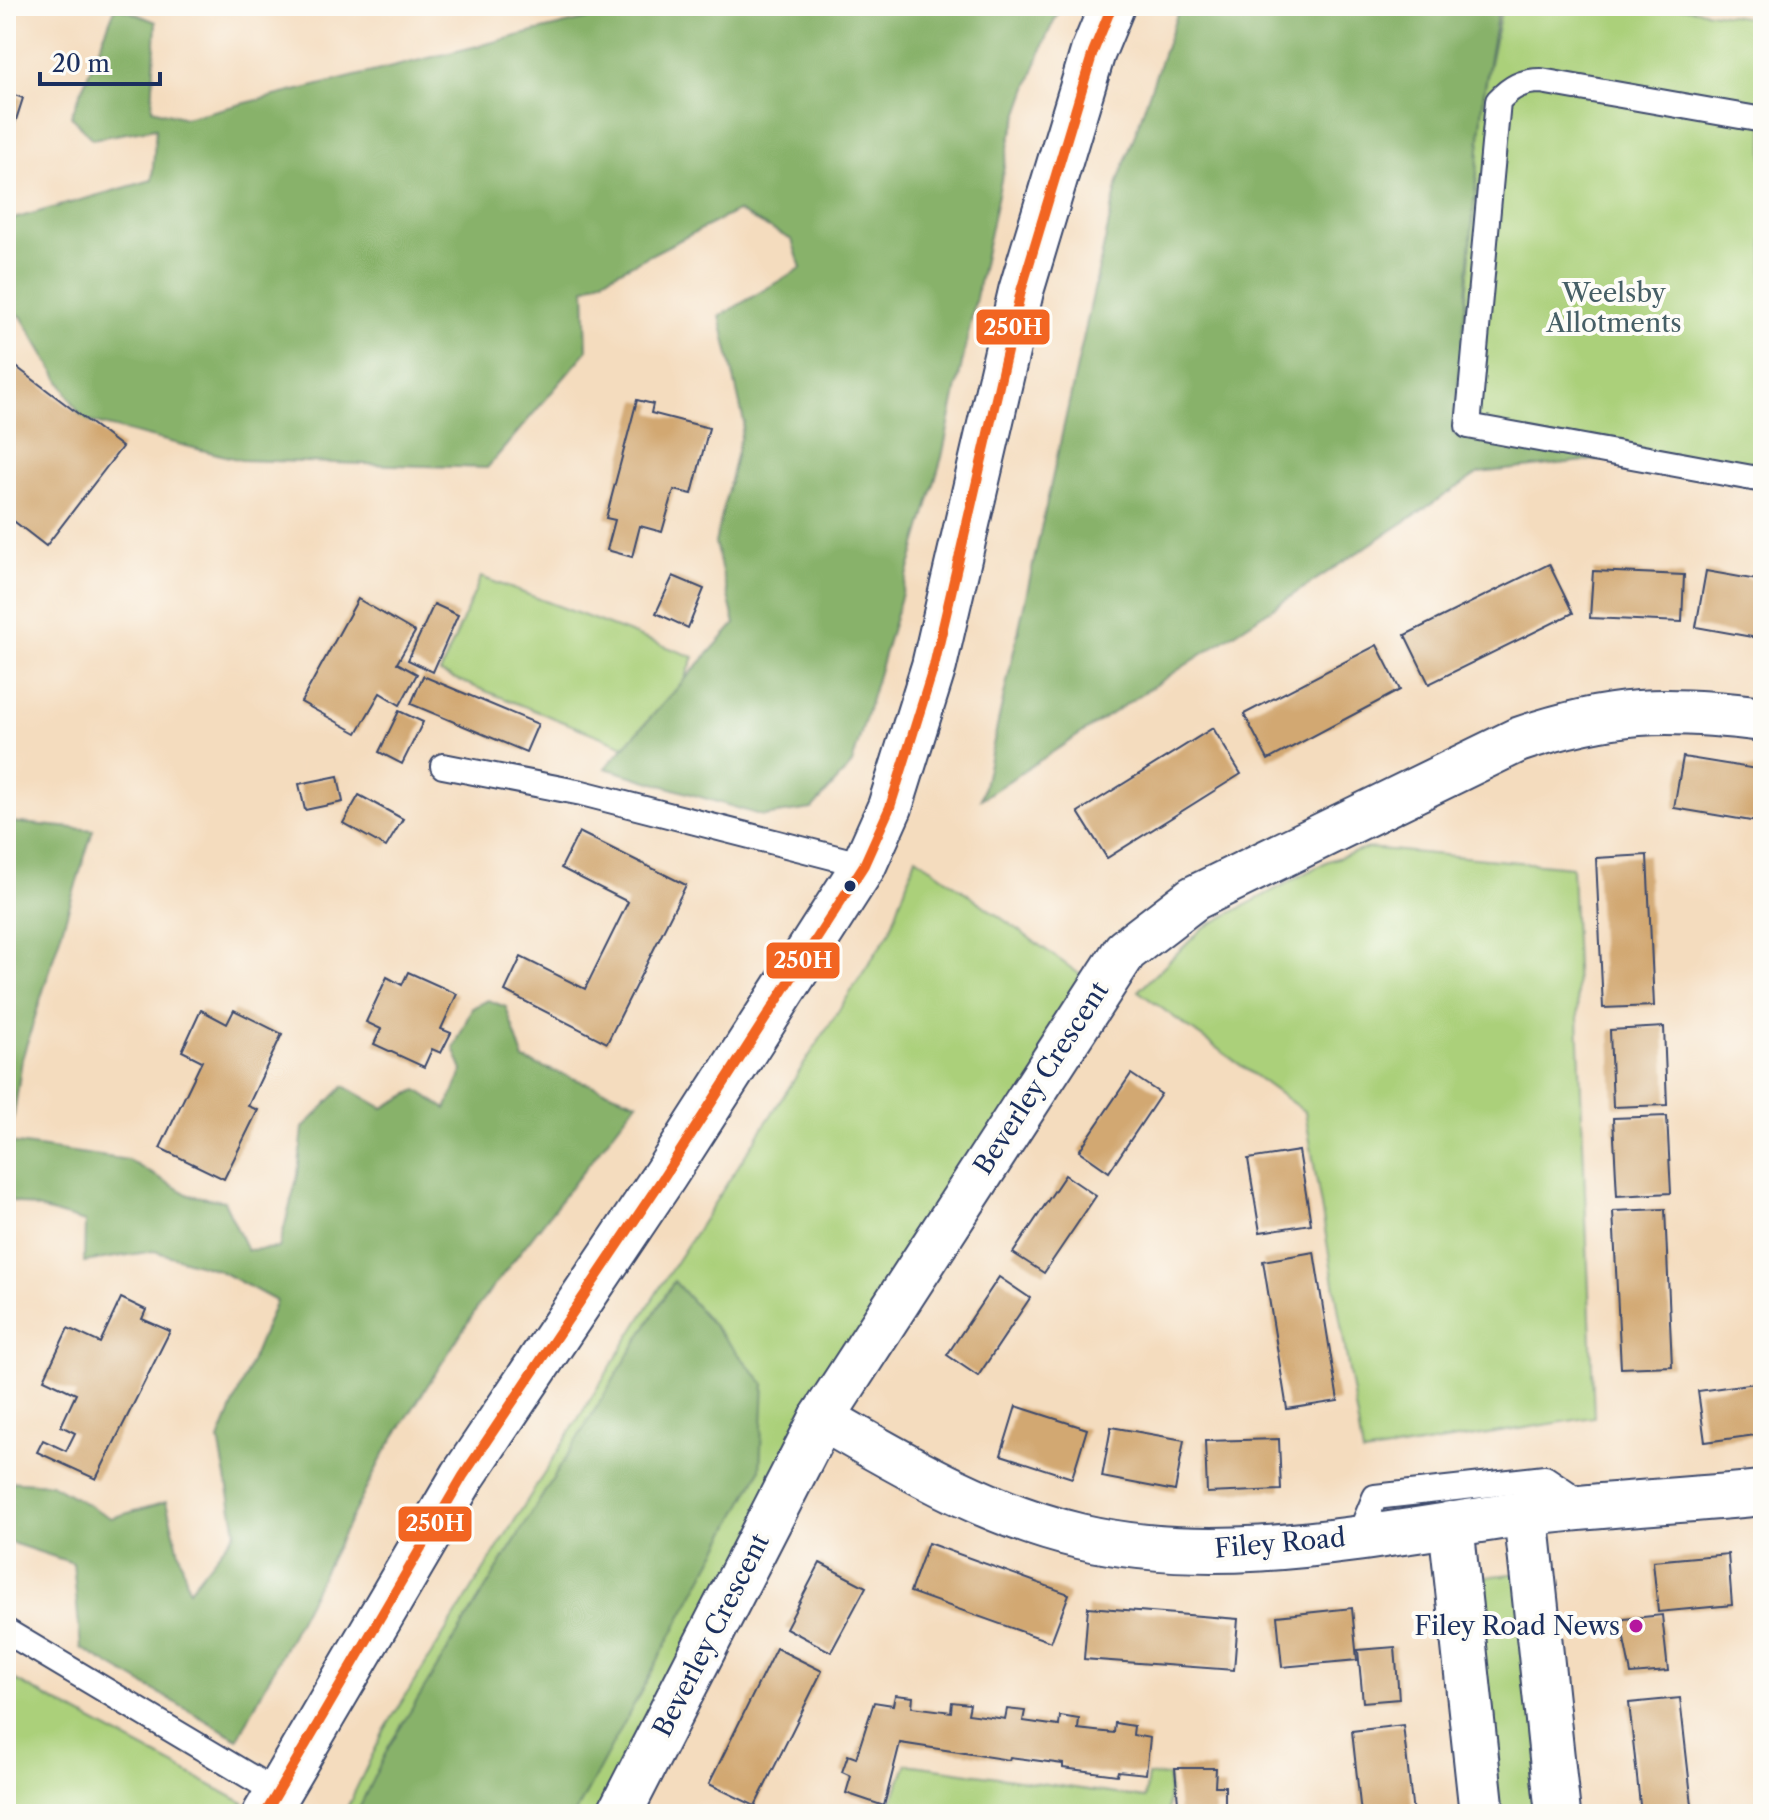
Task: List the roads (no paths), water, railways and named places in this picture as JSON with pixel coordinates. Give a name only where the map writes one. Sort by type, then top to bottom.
[{"type":"street","points":[[271,1803],[463,1476],[665,1175],[864,865],[890,807],[934,666],[1021,291],[1093,52],[1112,6]]},
{"type":"street","name":"Beverley Crescent","points":[[619,1814],[822,1418],[1125,951],[1194,898],[1518,740],[1570,722],[1624,712],[1702,712],[1763,719]]},
{"type":"street","name":"Filey Road","points":[[822,1418],[943,1488],[1011,1515],[1079,1536],[1159,1548],[1238,1551],[1526,1514],[1762,1500]]},
{"type":"street","points":[[1526,1514],[1558,1814]]},
{"type":"street","points":[[1451,1524],[1482,1814]]},
{"type":"lane","points":[[1763,113],[1541,81],[1525,81],[1498,101],[1468,426],[1763,480]]},
{"type":"lane","points":[[443,766],[582,793],[864,865]]},
{"type":"lane","points":[[1359,1536],[1375,1497],[1545,1478],[1590,1508]]},
{"type":"lane","points":[[6,1631],[271,1803]]},
{"type":"place","name":"Filey Road News","points":[[1636,1626]]},
{"type":"park label","name":"Weelsby Allotments","points":[[1614,308]]}]
